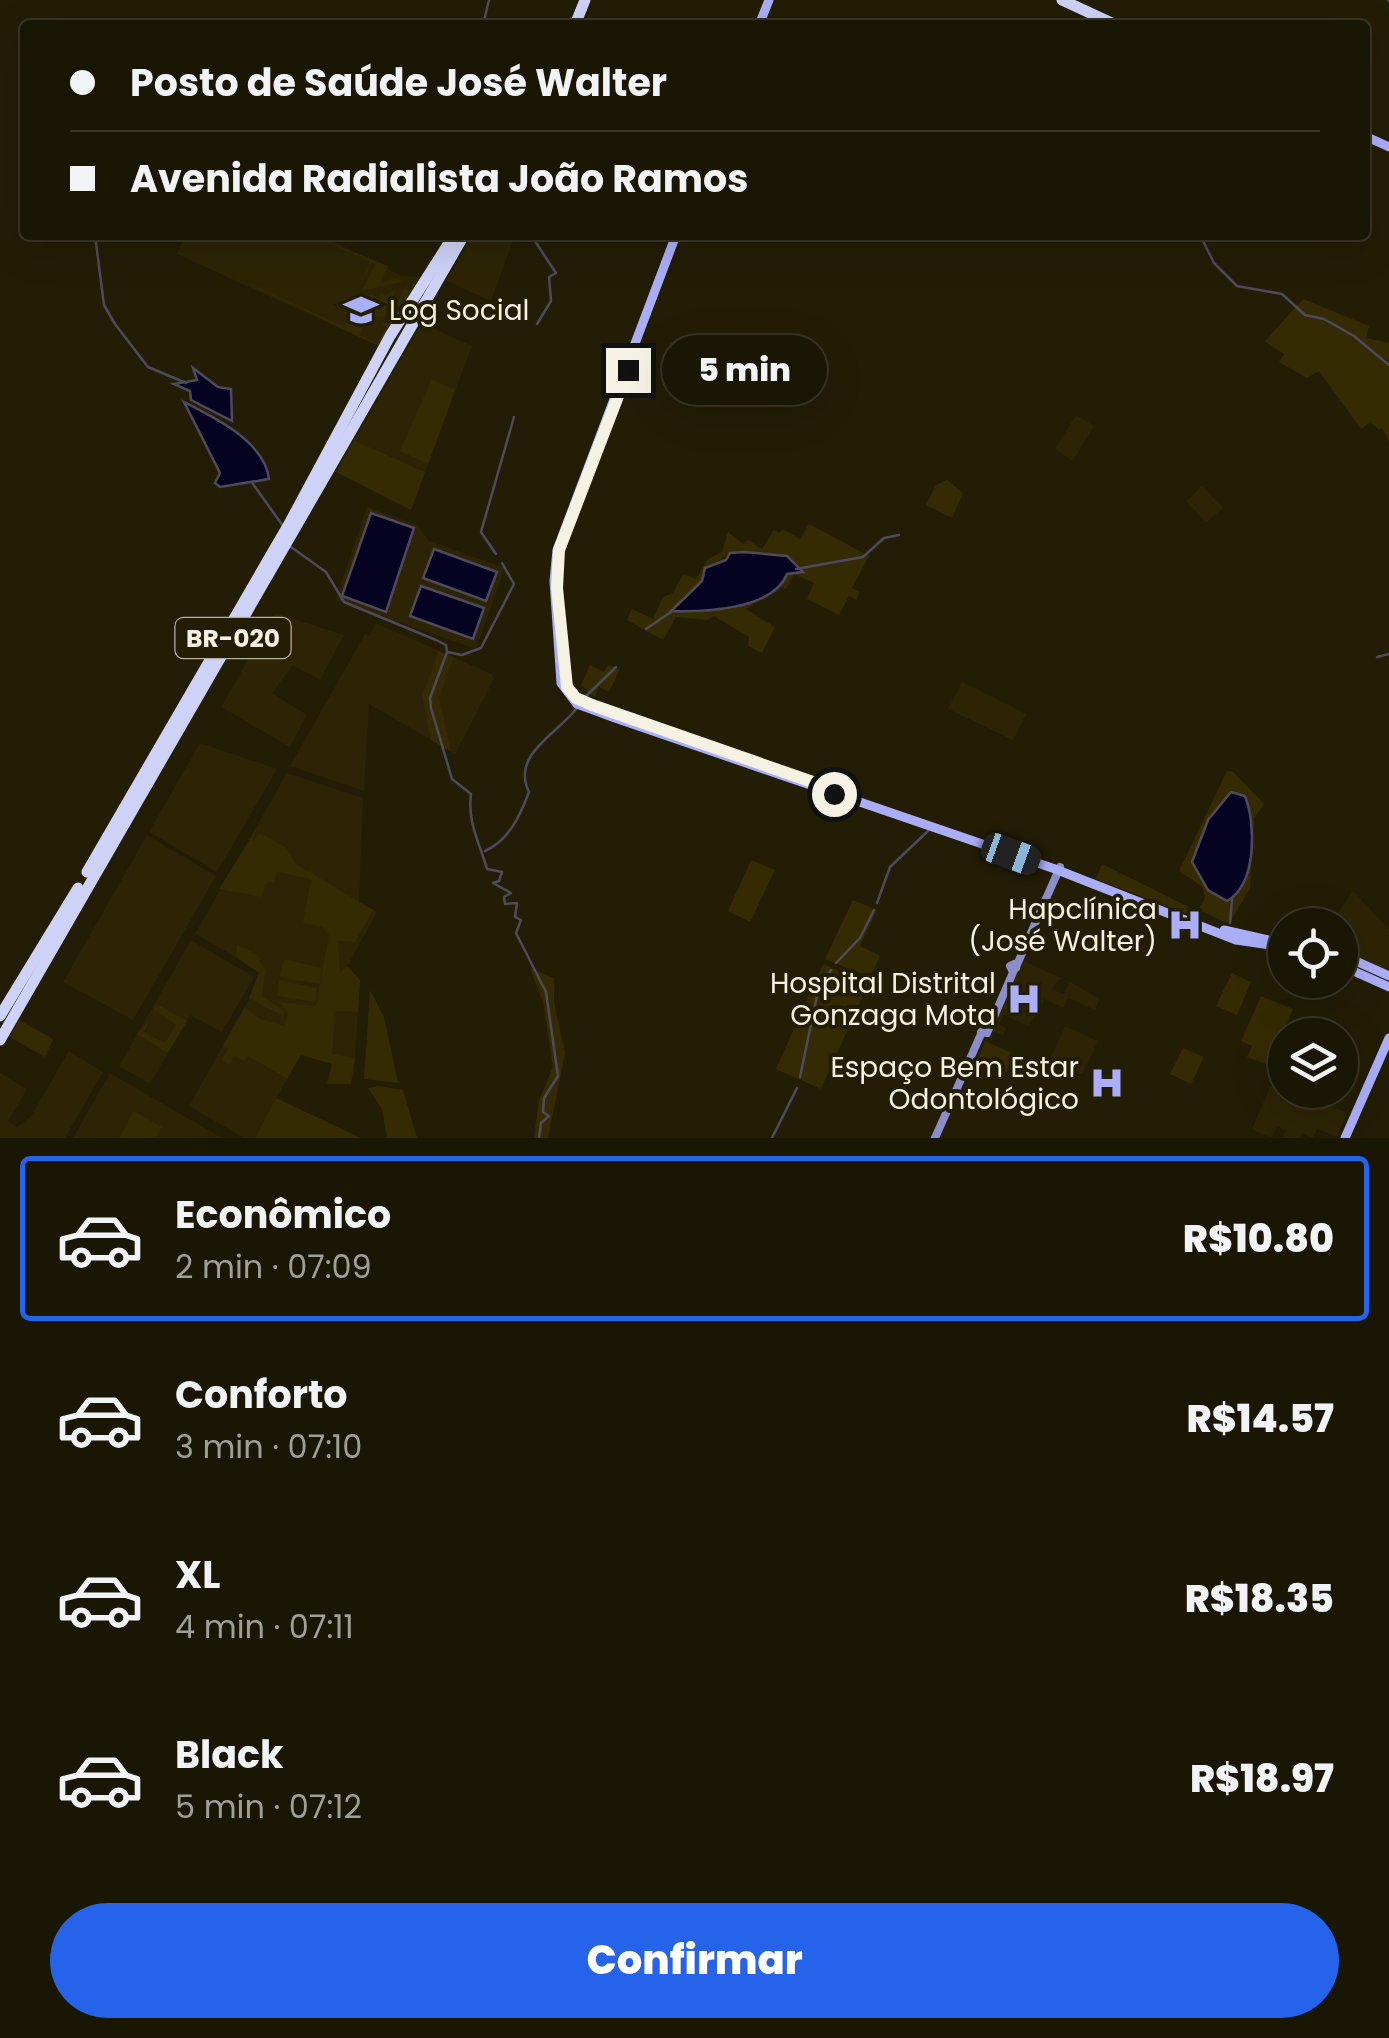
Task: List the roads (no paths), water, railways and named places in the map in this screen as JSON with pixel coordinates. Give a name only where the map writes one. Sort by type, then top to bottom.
[{"type":"highway","points":[[1062,0],[1105,20]]},
{"type":"highway","points":[[1074,0],[1117,20]]},
{"type":"highway","name":"BR-020","points":[[251,598],[370,371],[451,240]]},
{"type":"highway","name":"BR-020","points":[[0,1040],[23,988],[461,240]]},
{"type":"highway","points":[[390,336],[390,355],[402,344]]},
{"type":"highway","points":[[370,371],[385,358],[384,376]]},
{"type":"highway","name":"BR-020","points":[[0,1016],[23,988]]},
{"type":"main road","points":[[676,240],[564,532],[556,590],[563,682],[577,704],[1058,868],[1220,929],[1268,941]]},
{"type":"main road","points":[[937,1138],[1058,868]]},
{"type":"main road","points":[[1358,962],[1389,976]]},
{"type":"main road","points":[[1358,973],[1389,987]]},
{"type":"main road","points":[[1347,1138],[1389,1038]]},
{"type":"main road","points":[[1347,1138],[1389,1050]]},
{"type":"water","points":[[193,368],[218,387],[231,389],[232,421],[191,400],[190,391],[174,384],[197,380]]},
{"type":"water","points":[[184,402],[248,442],[258,453],[269,479],[220,487],[215,483],[220,473]]},
{"type":"water","points":[[371,513],[414,528],[386,612],[342,596]]},
{"type":"water","points":[[434,549],[497,572],[486,601],[423,578]]},
{"type":"water","points":[[730,553],[787,556],[803,572],[787,574],[779,586],[753,602],[701,611],[671,611],[702,581],[705,568],[726,560]]},
{"type":"water","points":[[421,586],[484,608],[473,639],[410,616]]},
{"type":"water","points":[[1231,792],[1245,796],[1252,837],[1244,881],[1227,901],[1208,890],[1192,862],[1208,820]]},
{"type":"waterway","points":[[484,20],[489,0]]},
{"type":"waterway","points":[[96,240],[104,305],[115,324],[148,367],[186,383]]},
{"type":"waterway","points":[[534,240],[556,273],[549,277],[551,301],[537,324]]},
{"type":"waterway","points":[[1202,240],[1214,263],[1237,286],[1282,294],[1305,315],[1324,319],[1354,336],[1389,365]]},
{"type":"waterway","points":[[496,554],[481,532],[514,417]]},
{"type":"waterway","points":[[253,484],[283,526]]},
{"type":"waterway","points":[[796,569],[863,557],[884,538],[899,535]]},
{"type":"waterway","points":[[291,547],[326,572],[344,602],[436,640],[446,645],[447,652]]},
{"type":"waterway","points":[[502,563],[514,584],[481,648],[462,655],[447,652],[430,698],[452,779],[471,794],[472,823],[487,869],[502,872],[499,881],[493,883],[511,893],[504,897],[505,904],[517,903],[515,917],[521,920],[516,933],[546,992],[558,1076],[544,1098],[543,1112],[549,1116],[541,1123],[539,1138]]},
{"type":"waterway","points":[[646,629],[671,612]]},
{"type":"waterway","points":[[1377,657],[1389,654]]},
{"type":"waterway","points":[[584,698],[616,667]]},
{"type":"waterway","points":[[485,851],[507,834],[522,810],[529,792],[525,779],[530,757],[577,708]]},
{"type":"waterway","points":[[877,903],[890,867],[928,831]]},
{"type":"waterway","points":[[1230,923],[1232,899]]},
{"type":"waterway","points":[[836,963],[860,938],[874,910]]},
{"type":"waterway","points":[[800,1077],[818,991],[831,970]]},
{"type":"waterway","points":[[772,1138],[797,1088]]},
{"type":"place","name":"Log Social","points":[[361,310]]},
{"type":"place","name":"Hapclínica (José Walter)","points":[[1185,925]]},
{"type":"place","name":"Hospital Distrital Gonzaga Mota","points":[[1024,999]]},
{"type":"place","name":"Espaço Bem Estar Odontológico","points":[[1107,1083]]}]
